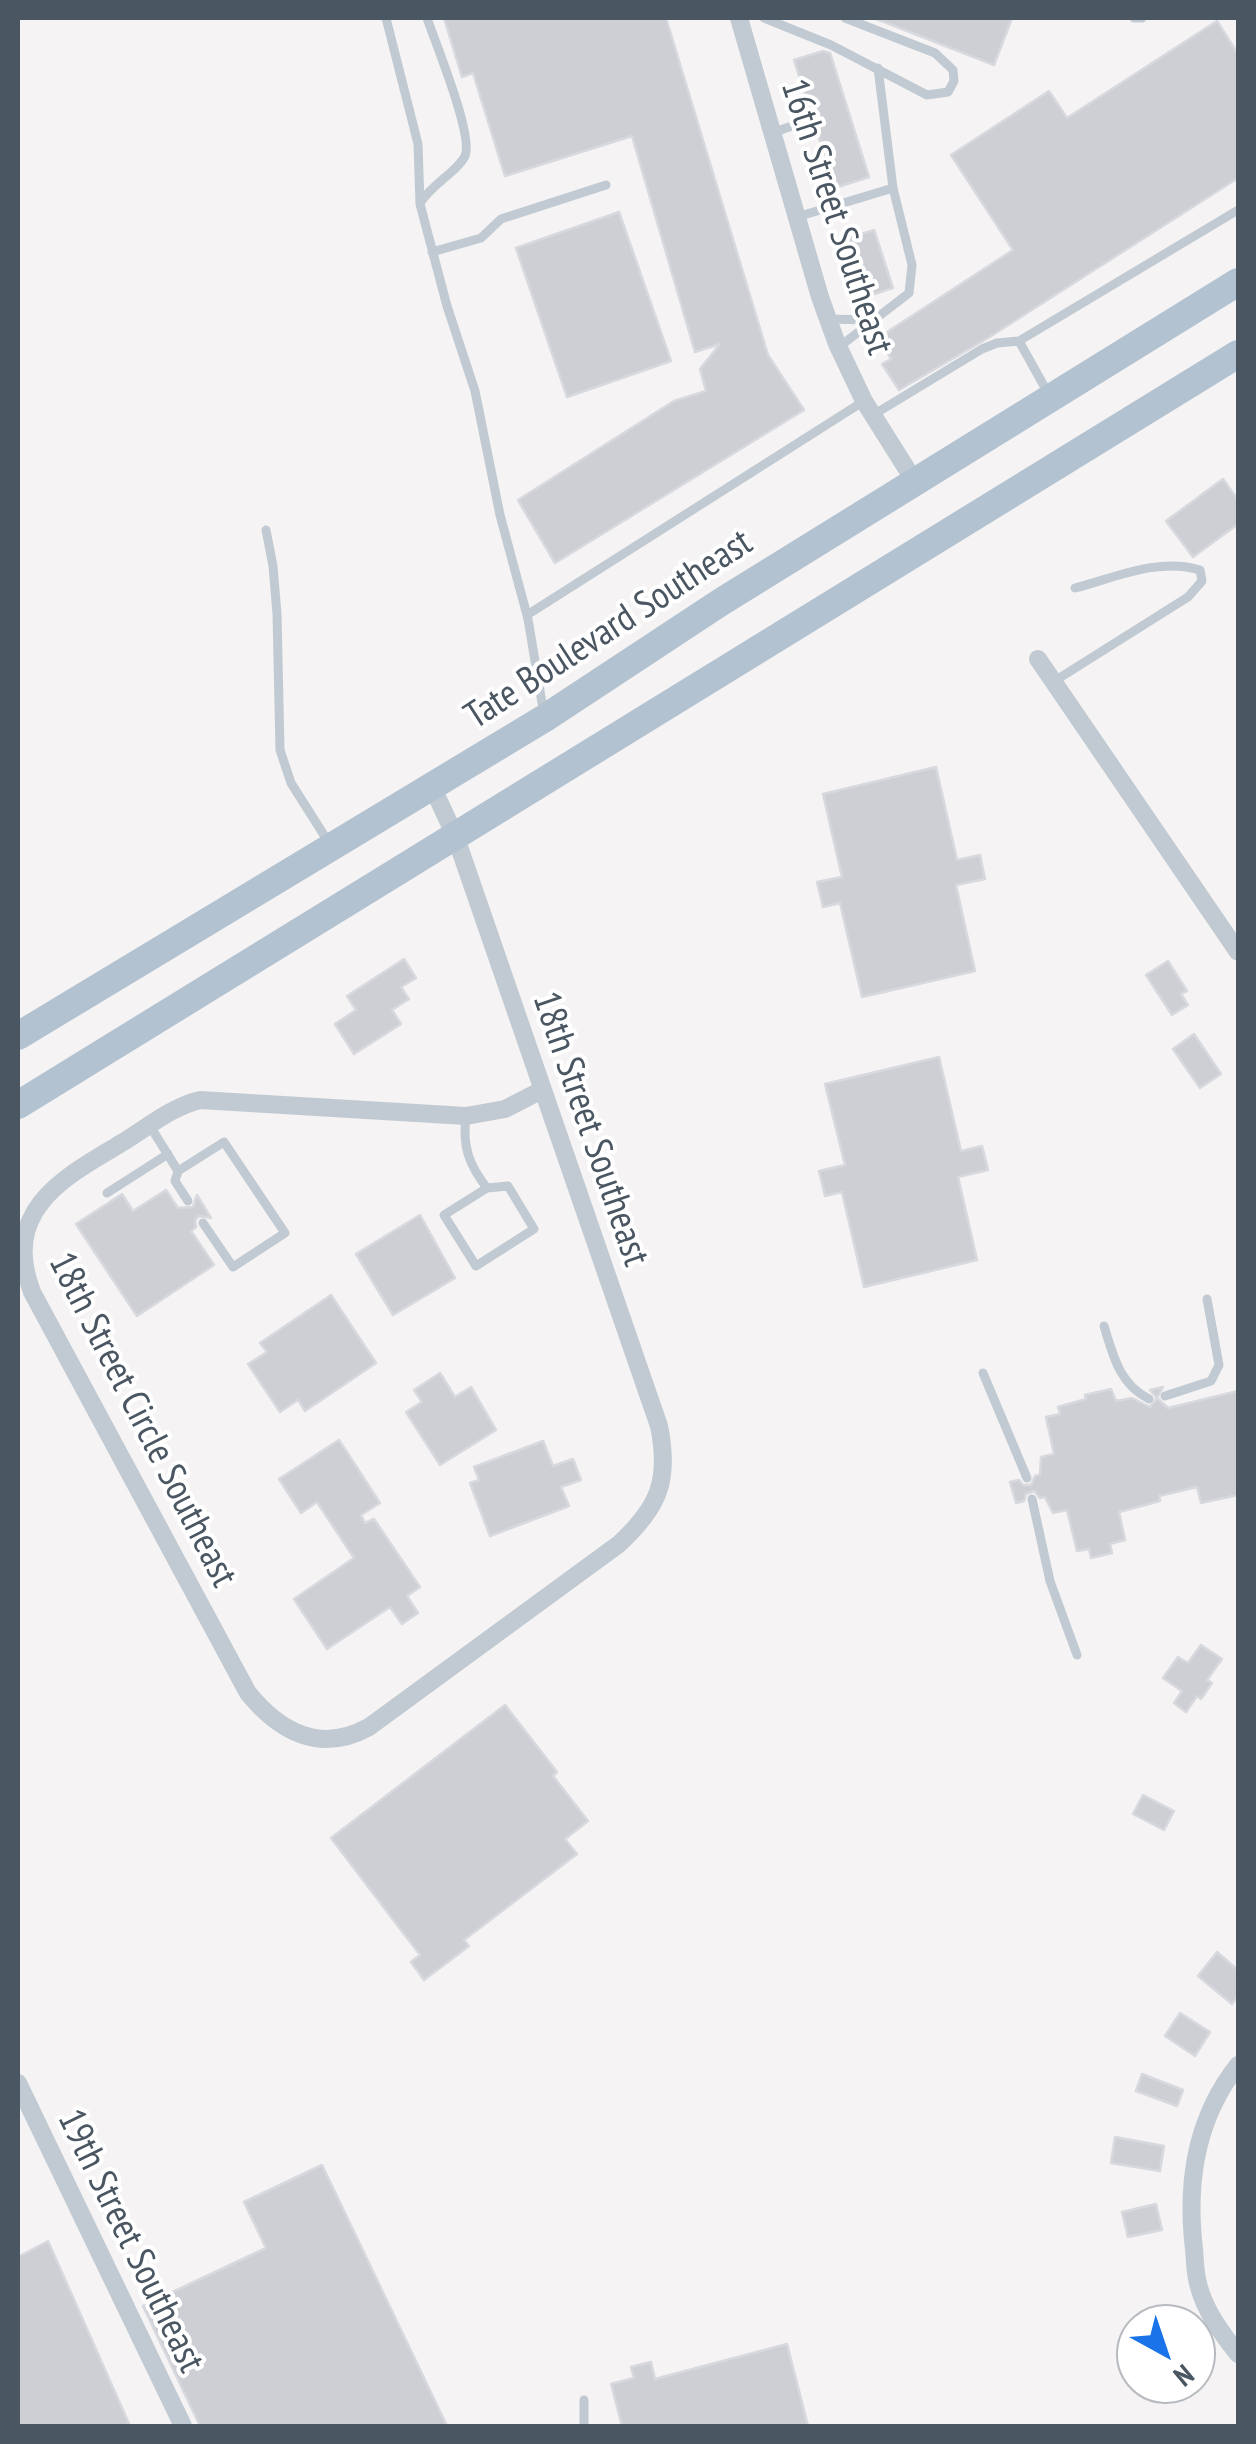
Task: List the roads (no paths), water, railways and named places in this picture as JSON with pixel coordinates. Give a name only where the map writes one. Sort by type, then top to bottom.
[{"type":"main road","name":"Tate Boulevard Southeast","points":[[18,1036],[545,718],[720,602],[1238,282]]},
{"type":"main road","points":[[18,1105],[1238,354]]},
{"type":"street","name":"16th Street Southeast","points":[[738,18],[828,319],[868,408],[915,482]]},
{"type":"street","points":[[1038,659],[1238,952]]},
{"type":"street","name":"18th Street Southeast","points":[[432,786],[456,838],[658,1426],[663,1462],[657,1498]]},
{"type":"street","name":"18th Street Circle Southeast","points":[[542,1090],[506,1108],[466,1116],[213,1099],[188,1103],[56,1182],[38,1199],[22,1232],[22,1269],[248,1692],[280,1726],[313,1739],[334,1740],[368,1727],[619,1544],[639,1526],[657,1498]]},
{"type":"street","points":[[1238,2065],[1209,2113],[1198,2146],[1191,2181],[1190,2217],[1199,2288],[1214,2320],[1238,2354]]},
{"type":"street","name":"19th Street Southeast","points":[[18,2083],[183,2426]]},
{"type":"lane","points":[[386,18],[418,144],[420,204],[475,391],[500,515],[527,614],[545,718]]},
{"type":"lane","points":[[420,204],[429,189],[464,158],[466,148],[462,120],[428,18]]},
{"type":"lane","points":[[764,18],[878,68],[927,96],[948,92],[954,81],[953,70],[934,52],[845,18]]},
{"type":"lane","points":[[1134,18],[1142,18]]},
{"type":"lane","points":[[839,347],[909,293],[912,280],[912,264],[894,188],[878,68]]},
{"type":"lane","points":[[772,133],[803,122]]},
{"type":"lane","points":[[432,252],[481,238],[501,220],[606,185]]},
{"type":"lane","points":[[797,217],[894,188]]},
{"type":"lane","points":[[527,614],[868,408],[997,343],[1019,341],[1238,210]]},
{"type":"lane","points":[[828,319],[870,320]]},
{"type":"lane","points":[[1019,341],[1050,398]]},
{"type":"lane","points":[[266,530],[274,566],[280,750],[291,784],[331,847]]},
{"type":"lane","points":[[1053,682],[1188,597],[1202,580],[1200,570],[1187,566],[1156,566],[1074,588]]},
{"type":"lane","points":[[466,1116],[464,1145],[470,1163],[487,1188]]},
{"type":"lane","points":[[150,1126],[178,1171]]},
{"type":"lane","points":[[188,1201],[175,1181],[178,1171],[224,1142],[285,1233],[232,1267],[203,1223]]},
{"type":"lane","points":[[108,1193],[168,1154]]},
{"type":"lane","points":[[508,1186],[534,1229],[476,1266],[444,1214],[487,1188],[508,1186]]},
{"type":"lane","points":[[1165,1396],[1211,1381],[1220,1365],[1207,1299]]},
{"type":"lane","points":[[1104,1326],[1119,1373],[1135,1392],[1148,1399]]},
{"type":"lane","points":[[983,1373],[1027,1478]]},
{"type":"lane","points":[[1032,1499],[1050,1581],[1077,1655]]},
{"type":"lane","points":[[584,2400],[584,2426]]}]
